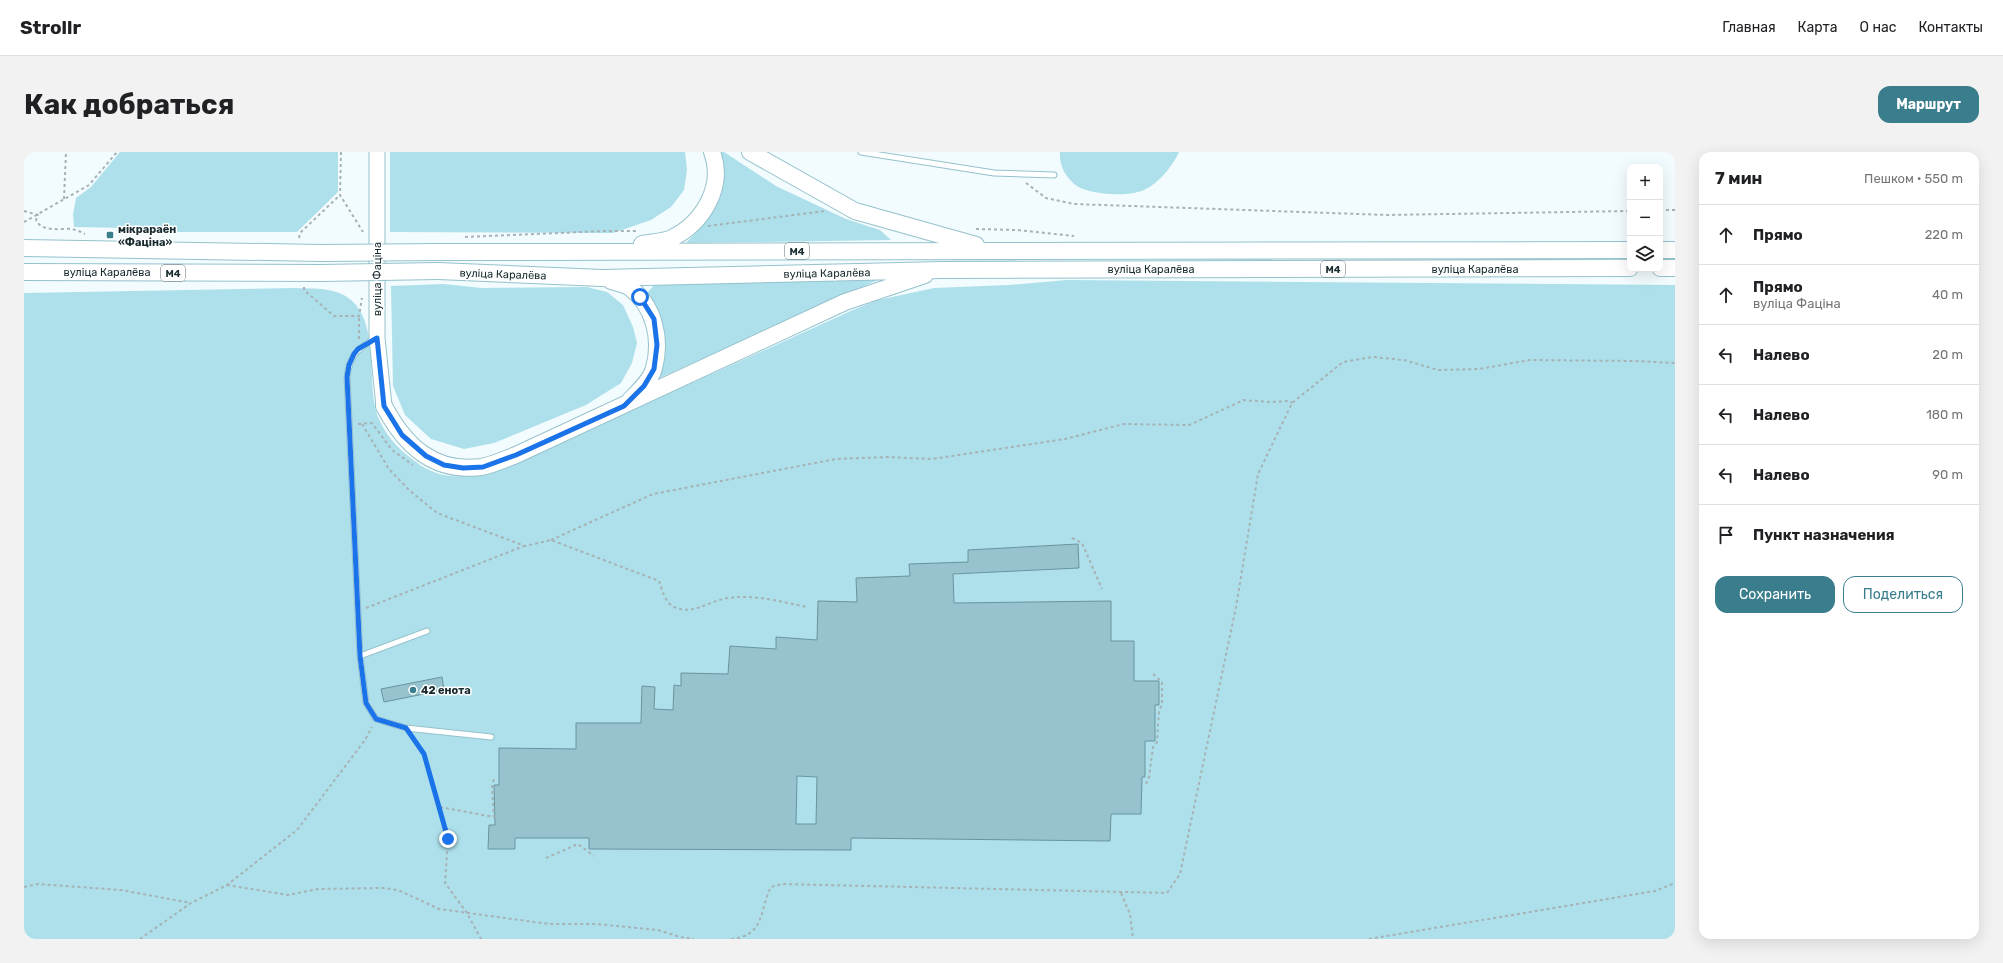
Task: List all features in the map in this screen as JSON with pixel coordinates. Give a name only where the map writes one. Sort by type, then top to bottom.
[{"type":"main road","name":"вуліца Фаціна","points":[[376,152],[377,338],[384,406]]},
{"type":"main road","points":[[599,252],[671,239],[690,227],[711,199],[716,178],[716,161],[712,152]]},
{"type":"main road","points":[[750,152],[855,211],[995,250]]},
{"type":"main road","name":"вуліца Каралёва","points":[[24,248],[321,253],[995,250],[1627,250]]},
{"type":"main road","points":[[1663,250],[1675,250]]},
{"type":"main road","name":"вуліца Каралёва","points":[[24,272],[321,273],[438,271],[602,278],[942,270],[1627,268]]},
{"type":"main road","points":[[1663,268],[1675,268]]},
{"type":"main road","points":[[384,406],[402,435],[426,456],[444,465],[463,468],[483,467],[516,455],[624,406],[845,302],[942,270]]},
{"type":"main road","points":[[602,278],[628,286],[640,297],[654,319],[657,345],[654,369],[644,386],[624,406]]},
{"type":"lane","points":[[861,152],[994,173],[1054,175]]},
{"type":"lane","points":[[377,338],[358,349],[349,365],[347,377],[360,656],[366,703],[376,719],[406,728],[491,737]]},
{"type":"lane","points":[[360,656],[427,631]]},
{"type":"path","points":[[64,200],[66,152]]},
{"type":"path","points":[[24,222],[89,185],[117,152]]},
{"type":"path","points":[[1014,174],[1046,198],[1074,204],[1387,215],[1627,211]]},
{"type":"path","points":[[300,233],[340,195]]},
{"type":"path","points":[[696,219],[704,225],[712,226],[836,209],[839,202]]},
{"type":"path","points":[[1663,210],[1675,210]]},
{"type":"path","points":[[24,212],[38,215]]},
{"type":"path","points":[[38,215],[36,220],[38,224],[44,228],[73,230],[88,235]]},
{"type":"path","points":[[973,229],[1017,230],[1074,236]]},
{"type":"path","points":[[460,238],[474,235],[640,231]]},
{"type":"path","points":[[304,290],[334,316]]},
{"type":"path","points":[[358,349],[359,316]]},
{"type":"path","points":[[731,939],[738,938],[753,930],[762,916],[766,897],[771,886],[782,884],[1167,893],[1180,874],[1236,607],[1258,474],[1292,403],[1343,362],[1372,357],[1404,360],[1438,370],[1479,370],[1530,360],[1675,363]]},
{"type":"path","points":[[358,611],[525,546],[551,540],[653,494],[836,459],[887,457],[932,459],[1065,439],[1124,424],[1189,425],[1244,400],[1269,402],[1290,401],[1292,403]]},
{"type":"path","points":[[362,424],[389,469],[409,490],[437,513],[525,546]]},
{"type":"path","points":[[1072,538],[1082,544],[1102,589]]},
{"type":"path","points":[[551,540],[659,581],[668,603],[674,607],[692,611],[728,598],[761,597],[807,607]]},
{"type":"path","points":[[1146,784],[1149,777],[1154,747],[1157,742],[1159,710],[1162,704],[1162,682],[1152,673]]},
{"type":"path","points":[[140,939],[191,902],[227,884],[297,830],[365,740],[376,719]]},
{"type":"path","points":[[406,728],[424,754],[440,807],[448,839],[448,858],[445,883],[467,913],[481,939]]},
{"type":"path","points":[[440,807],[494,818],[492,788],[494,778]]},
{"type":"path","points":[[546,858],[578,844],[594,856]]},
{"type":"path","points":[[1369,939],[1655,892],[1675,883]]},
{"type":"path","points":[[24,887],[38,884],[121,890],[191,902]]},
{"type":"path","points":[[227,884],[288,895],[318,889],[383,888],[398,890],[439,909],[549,924],[596,924],[658,930],[680,937],[694,939]]},
{"type":"path","points":[[1121,893],[1130,914],[1133,939]]},
{"type":"shaded area","points":[[120,152],[338,152],[338,192],[297,232],[127,232],[126,228],[74,227],[73,214],[76,198],[91,187]]},
{"type":"shaded area","points":[[390,152],[685,152],[687,170],[684,190],[671,207],[651,220],[613,233],[390,232]]},
{"type":"shaded area","points":[[719,152],[724,152],[776,186],[846,219],[880,230],[891,240],[686,243],[700,228],[718,203],[724,184],[724,173]]},
{"type":"shaded area","points":[[1060,152],[1179,152],[1169,169],[1150,187],[1129,194],[1110,194],[1091,191],[1077,186],[1062,167]]},
{"type":"shaded area","points":[[880,279],[655,380],[647,293],[656,283]]},
{"type":"shaded area","points":[[1067,280],[1675,285],[1675,939],[24,939],[24,293],[296,288],[317,289],[339,293],[351,300],[360,311],[366,325],[371,357],[375,405],[382,426],[390,438],[405,453],[429,470],[441,474],[467,476],[493,471],[519,461],[878,300],[934,288],[1009,285]]},
{"type":"shaded area","points":[[444,284],[481,288],[587,287],[607,292],[623,305],[633,327],[637,343],[632,363],[621,383],[586,405],[494,443],[464,449],[431,439],[405,415],[393,386],[391,286]]},
{"type":"building","points":[[1078,544],[1079,568],[953,574],[954,603],[1111,601],[1111,641],[1134,641],[1134,681],[1159,681],[1159,705],[1155,705],[1155,741],[1145,741],[1145,777],[1142,777],[1141,814],[1111,814],[1110,841],[851,838],[851,850],[589,849],[589,838],[515,838],[515,849],[488,849],[489,825],[495,825],[494,785],[499,785],[499,748],[576,749],[576,723],[641,723],[642,686],[655,687],[654,709],[673,710],[674,685],[681,686],[681,673],[728,674],[730,646],[776,649],[776,637],[817,640],[818,601],[857,602],[856,578],[910,576],[909,564],[968,562],[968,550]],"holes":[[[797,776],[817,777],[816,824],[796,824]]]},
{"type":"building","name":"42 енота","points":[[442,677],[444,690],[384,702],[381,689]]},
{"type":"place","name":"мікрараён «Фаціна»","points":[[110,235]]},
{"type":"place","name":"42 енота","points":[[413,690]]},
{"type":"route","points":[[448,839],[424,754],[406,728],[376,719],[366,703],[360,656],[348,425],[347,377],[349,365],[358,349],[377,338],[384,406],[392,422],[402,435],[426,456],[444,465],[463,468],[483,467],[516,455],[624,406],[644,386],[654,369],[657,345],[654,319],[640,297]]}]
